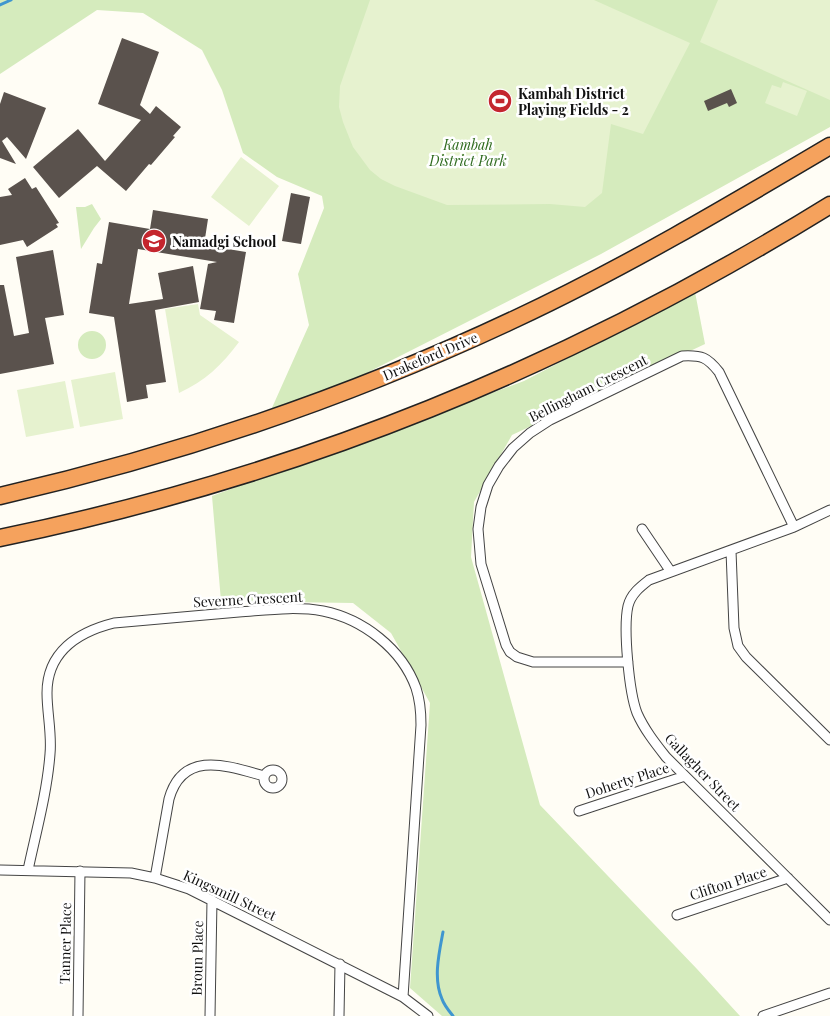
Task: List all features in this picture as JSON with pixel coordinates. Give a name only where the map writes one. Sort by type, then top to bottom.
[{"type":"highway","name":"Drakeford Drive","points":[[0,496],[67,480],[209,440],[279,416],[397,371],[516,319],[620,266],[830,146]]},
{"type":"highway","points":[[2,538],[111,513],[213,486],[334,446],[438,407],[525,369],[648,310],[767,244],[830,205]]},
{"type":"street","name":"Bellingham Crescent","points":[[628,662],[533,662],[517,657],[506,645],[481,564],[478,529],[481,506],[488,485],[499,466],[521,440],[550,420],[682,356],[704,357],[719,372],[794,527]]},
{"type":"street","name":"Gallagher Street","points":[[830,510],[794,527],[732,551],[649,580],[634,593],[628,606],[627,619],[630,690],[640,720],[652,740],[666,757],[830,920]]},
{"type":"street","points":[[642,529],[671,572]]},
{"type":"street","points":[[732,551],[734,628],[738,646],[746,657],[830,740]]},
{"type":"street","name":"Severne Crescent","points":[[28,870],[51,751],[47,692],[49,675],[56,660],[66,646],[84,633],[96,627],[114,622],[292,608],[334,614],[354,622],[389,646],[408,670],[416,688],[420,707],[421,725],[403,997]]},
{"type":"street","points":[[155,878],[169,799],[172,787],[179,777],[189,769],[202,765],[216,764],[264,776]]},
{"type":"street","name":"Doherty Place","points":[[579,811],[685,776]]},
{"type":"street","name":"Kingsmill Street","points":[[0,870],[131,873],[155,878],[189,889],[403,997],[428,1016]]},
{"type":"street","name":"Tanner Place","points":[[78,1016],[80,871]]},
{"type":"street","name":"Clifton Place","points":[[677,914],[788,878]]},
{"type":"street","name":"Broun Place","points":[[210,1016],[212,900]]},
{"type":"street","points":[[339,1016],[340,964]]},
{"type":"street","points":[[762,1016],[830,994]]},
{"type":"green space","name":"Kambah District Park","points":[[0,0],[830,0],[830,127],[601,254],[335,389],[271,410],[309,325],[298,274],[324,208],[322,196],[277,177],[243,153],[222,90],[202,50],[143,13],[97,10],[0,74]]},
{"type":"green space","name":"Kambah District Playing Fields - 2","points":[[370,0],[594,0],[690,43],[643,134],[611,124],[602,193],[585,207],[550,204],[447,205],[381,179],[370,170],[353,147],[343,122],[339,107],[340,86]]},
{"type":"green space","points":[[718,0],[830,0],[830,100],[700,42]]},
{"type":"green space","points":[[783,82],[807,91],[797,116],[765,103],[772,85],[781,88]]},
{"type":"green space","points":[[241,157],[279,186],[249,226],[211,197]]},
{"type":"green space","points":[[92,204],[101,219],[81,249],[76,207],[85,207]]},
{"type":"green space","points":[[695,292],[705,344],[512,435],[474,502],[471,557],[540,805],[740,1016],[442,1016],[410,988],[430,703],[391,633],[353,603],[221,601],[212,496],[524,381]]},
{"type":"green space","points":[[198,304],[200,315],[239,342],[212,372],[179,393],[165,309]]},
{"type":"green space","points":[[92,331],[102,335],[106,345],[102,355],[92,359],[82,355],[78,345],[82,335]]},
{"type":"green space","points":[[115,372],[123,419],[80,427],[71,380]]},
{"type":"green space","points":[[65,381],[74,428],[26,437],[17,390]]},
{"type":"building","points":[[122,38],[159,52],[140,105],[150,114],[156,106],[181,127],[151,165],[149,164],[126,191],[97,166],[59,198],[33,167],[78,129],[105,161],[141,120],[98,104]]},
{"type":"building","points":[[731,89],[737,103],[729,107],[727,103],[708,111],[704,101]]},
{"type":"building","points":[[4,92],[46,108],[26,159],[7,137],[2,141],[16,164],[0,158],[0,104]]},
{"type":"building","points":[[25,178],[32,189],[36,187],[59,223],[56,224],[58,227],[27,247],[23,240],[0,245],[0,197],[12,195],[8,189]]},
{"type":"building","points":[[291,193],[310,197],[301,244],[282,241]]},
{"type":"building","points":[[153,210],[208,219],[204,245],[246,252],[234,323],[214,320],[216,311],[200,309],[208,264],[217,262],[138,249],[129,304],[163,299],[158,273],[193,266],[199,302],[155,310],[166,382],[146,385],[148,398],[127,402],[114,317],[89,313],[97,263],[102,264],[109,222],[150,229]]},
{"type":"building","points":[[53,250],[64,315],[45,318],[54,364],[0,374],[0,285],[4,285],[14,336],[29,333],[16,257]]},
{"type":"waterway","points":[[0,5],[11,0]]},
{"type":"waterway","points":[[443,932],[437,975],[439,991],[453,1016]]},
{"type":"place","name":"Kambah District Playing Fields - 2","points":[[500,101]]},
{"type":"place","name":"Namadgi School","points":[[154,241]]}]
